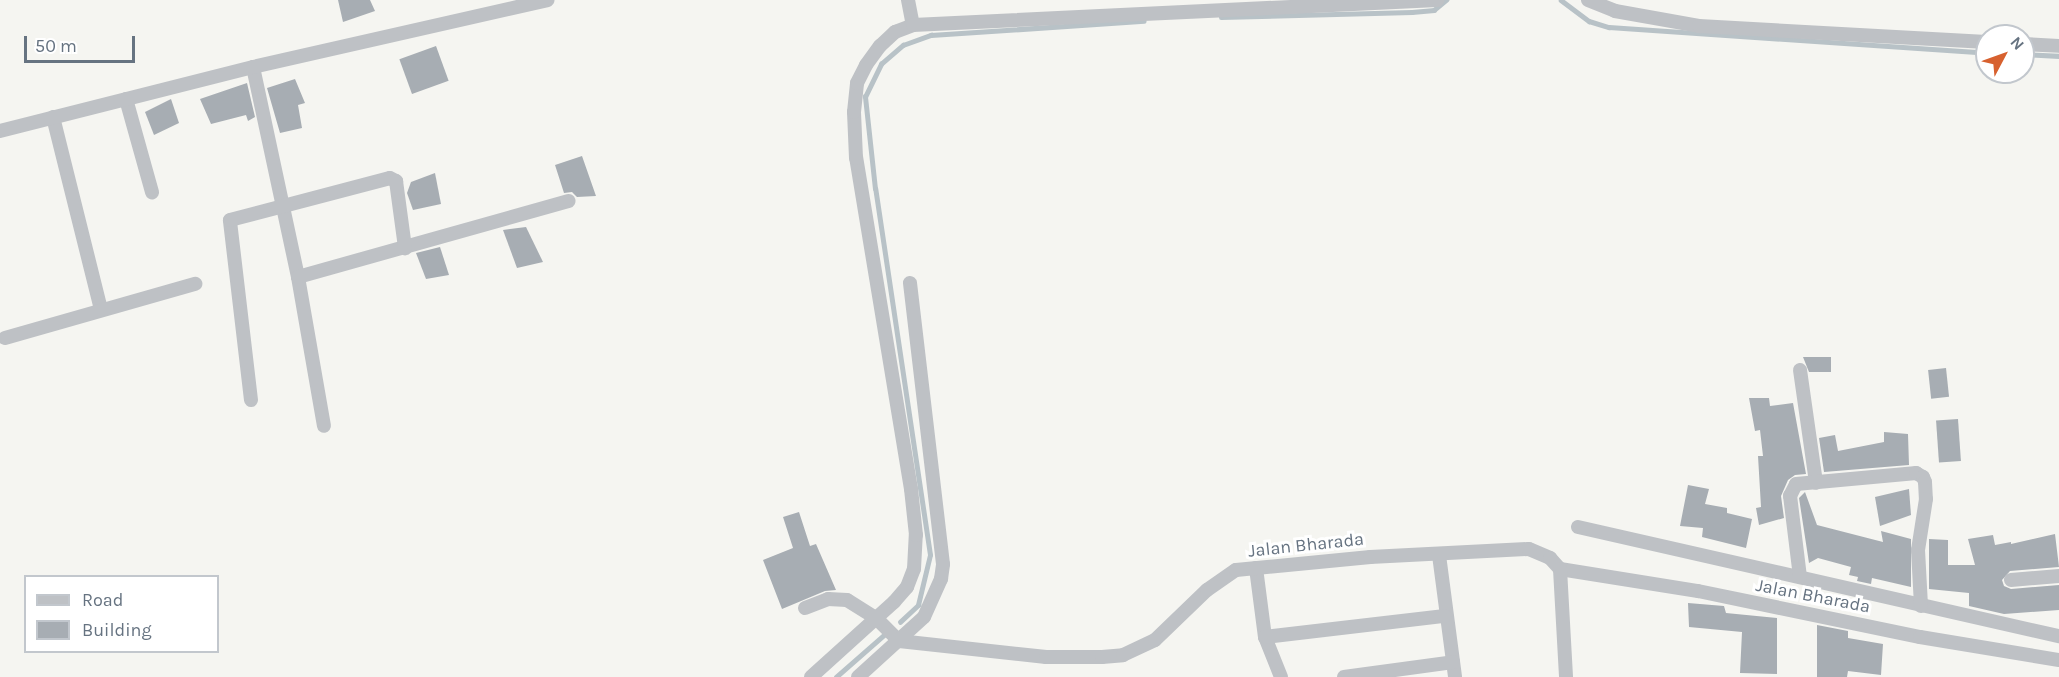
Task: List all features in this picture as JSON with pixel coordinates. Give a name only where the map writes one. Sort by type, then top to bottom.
[{"type":"street","points":[[0,131],[253,67],[547,0]]},
{"type":"street","points":[[908,0],[913,25]]},
{"type":"street","points":[[811,677],[880,622],[911,580],[916,535],[890,357],[858,176],[854,112],[857,83],[871,56],[891,34],[913,25],[1437,0]]},
{"type":"street","points":[[1588,0],[1615,10],[1699,26],[1975,41]]},
{"type":"street","points":[[2035,45],[2059,46]]},
{"type":"street","points":[[253,67],[298,277],[324,426]]},
{"type":"street","points":[[126,99],[152,192]]},
{"type":"street","points":[[53,117],[100,309]]},
{"type":"street","points":[[251,400],[229,222],[234,217],[393,178],[396,181],[405,248]]},
{"type":"street","points":[[298,277],[569,201]]},
{"type":"street","points":[[858,677],[897,638],[924,617],[941,579],[943,564],[910,283]]},
{"type":"street","points":[[5,338],[100,309],[195,284]]},
{"type":"street","points":[[1800,370],[1816,483]]},
{"type":"street","points":[[1800,577],[1790,496],[1796,484],[1916,473],[1923,477],[1926,499],[1917,550],[1921,606]]},
{"type":"street","points":[[1578,527],[2059,636]]},
{"type":"street","name":"Jalan Bharada","points":[[897,638],[1046,657],[1123,655],[1155,640],[1218,580],[1236,570],[1370,557],[1529,549],[1550,558],[1560,569],[1709,593],[1920,637],[2059,660]]},
{"type":"street","points":[[1439,555],[1445,616],[1455,677]]},
{"type":"street","points":[[1256,568],[1265,637],[1281,677]]},
{"type":"street","points":[[1560,569],[1562,677]]},
{"type":"street","points":[[2011,580],[2059,576]]},
{"type":"street","points":[[805,608],[837,598],[859,606],[897,638]]},
{"type":"street","points":[[1265,637],[1445,616]]},
{"type":"street","points":[[1344,677],[1453,662]]},
{"type":"building","points":[[338,0],[370,0],[375,11],[343,22]]},
{"type":"building","points":[[436,46],[449,81],[412,94],[399,59]]},
{"type":"building","points":[[295,79],[305,103],[298,105],[302,128],[280,133],[267,88]]},
{"type":"building","points":[[247,83],[255,117],[248,121],[246,115],[211,124],[200,99]]},
{"type":"building","points":[[171,99],[179,123],[154,135],[145,112]]},
{"type":"building","points":[[582,156],[596,196],[577,197],[572,192],[564,193],[555,165]]},
{"type":"building","points":[[435,173],[441,204],[413,210],[407,193],[411,182]]},
{"type":"building","points":[[526,227],[543,262],[517,268],[503,230]]},
{"type":"building","points":[[440,247],[449,275],[426,279],[416,253]]},
{"type":"building","points":[[1803,357],[1831,357],[1831,372],[1809,372]]},
{"type":"building","points":[[1946,368],[1949,397],[1931,399],[1928,370]]},
{"type":"building","points":[[1749,398],[1769,398],[1770,406],[1793,403],[1806,474],[1795,475],[1788,480],[1781,496],[1784,518],[1759,525],[1756,508],[1761,507],[1758,456],[1763,456],[1760,430],[1755,431]]},
{"type":"building","points":[[1958,419],[1961,461],[1939,462],[1936,421]]},
{"type":"building","points":[[1884,432],[1908,434],[1909,465],[1824,472],[1819,438],[1835,435],[1838,451],[1884,442]]},
{"type":"building","points":[[1688,485],[1709,489],[1705,504],[1727,508],[1727,513],[1752,519],[1746,548],[1702,537],[1703,528],[1680,526]]},
{"type":"building","points":[[1909,489],[1911,515],[1880,526],[1875,497]]},
{"type":"building","points":[[1805,492],[1817,525],[1883,542],[1881,531],[1911,539],[1911,587],[1872,578],[1871,584],[1857,581],[1858,577],[1849,575],[1851,567],[1818,558],[1809,563],[1799,498]]},
{"type":"building","points":[[799,512],[810,546],[816,544],[836,590],[825,591],[782,609],[763,560],[793,548],[783,517]]},
{"type":"building","points":[[2055,534],[2059,567],[2010,571],[2002,580],[2004,586],[2011,589],[2059,585],[2059,610],[2004,614],[1969,606],[1969,593],[1929,589],[1929,539],[1948,540],[1948,565],[1975,565],[1968,539],[1993,535],[1995,545],[2011,542],[2011,544]]},
{"type":"building","points":[[1688,603],[1724,606],[1726,613],[1777,618],[1777,674],[1740,673],[1742,632],[1689,627]]},
{"type":"building","points":[[1817,625],[1848,631],[1848,638],[1883,644],[1881,675],[1848,671],[1847,677],[1817,677]]},
{"type":"waterway","points":[[1221,17],[1412,12],[1434,10],[1446,0]]},
{"type":"waterway","points":[[1561,0],[1589,21],[1609,27],[1975,52]]},
{"type":"waterway","points":[[900,622],[918,605],[930,555],[875,189],[865,97],[881,64],[903,45],[931,35],[1144,21]]},
{"type":"waterway","points":[[2035,55],[2059,56]]},
{"type":"waterway","points":[[836,677],[884,635]]}]
